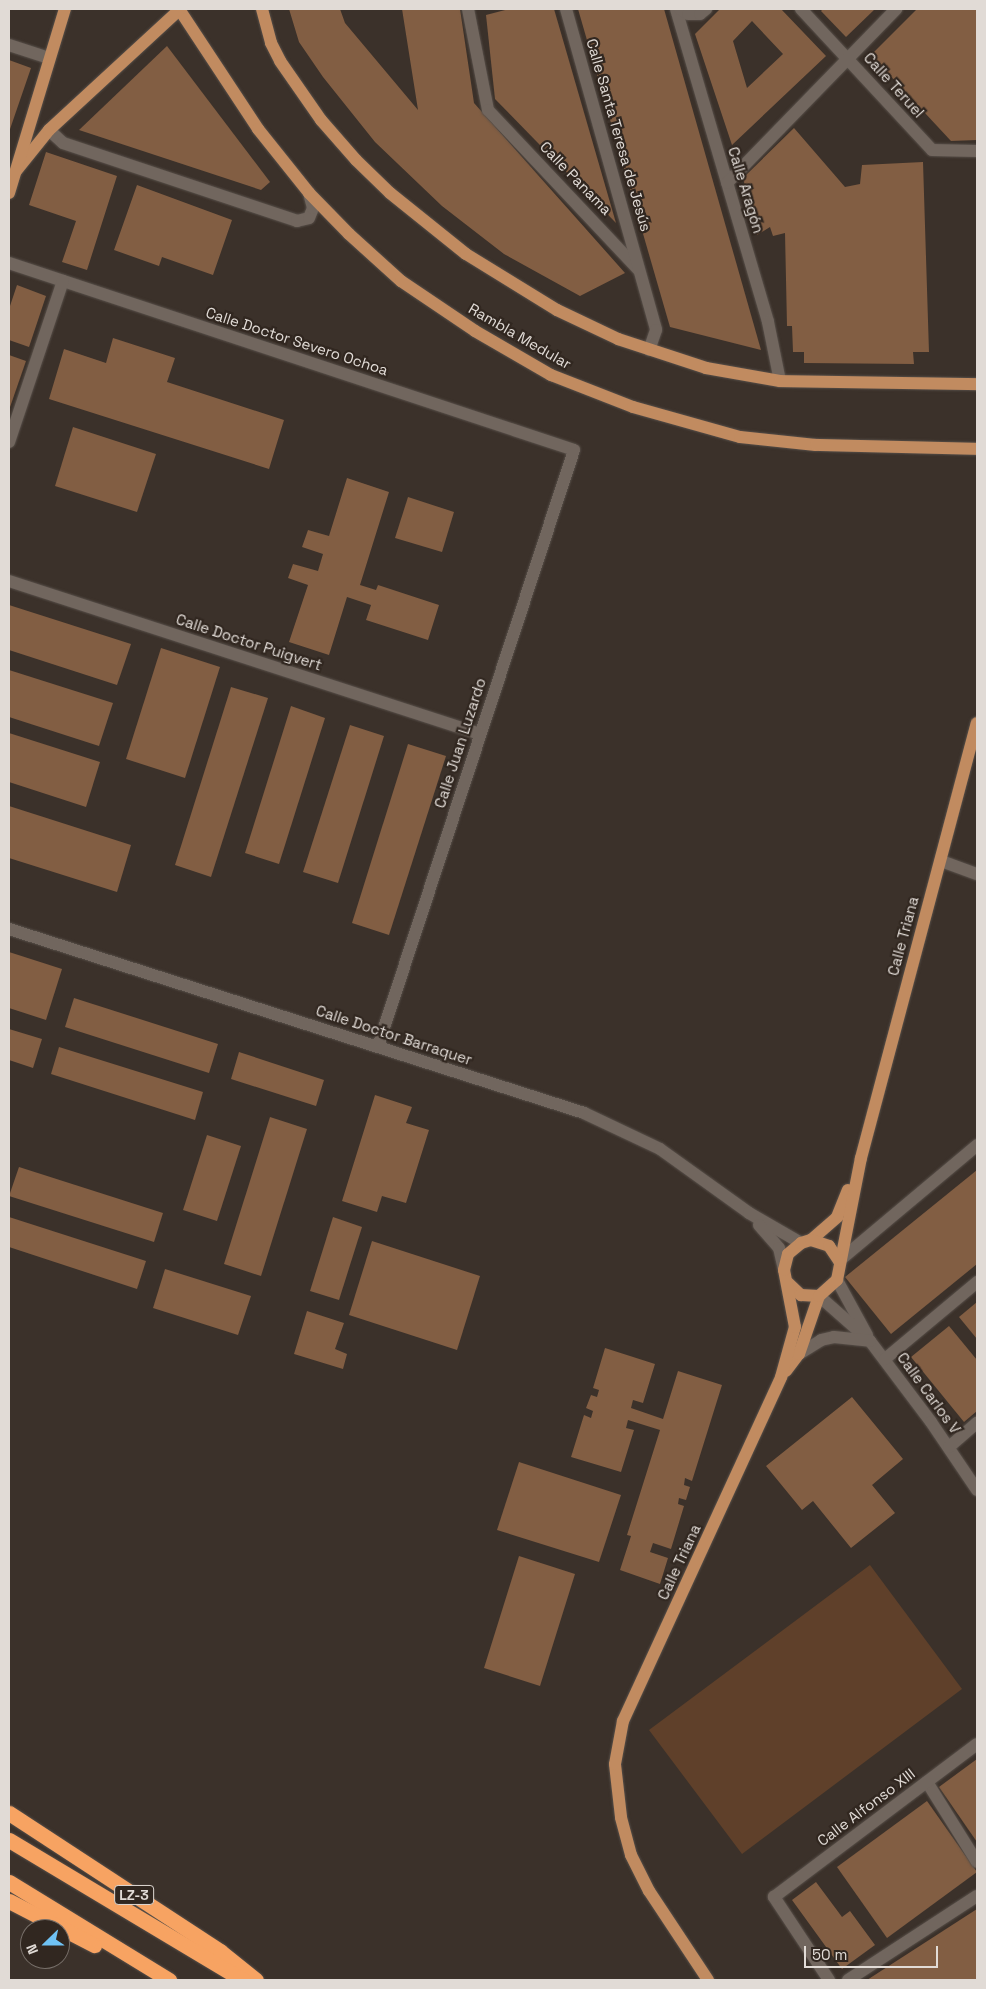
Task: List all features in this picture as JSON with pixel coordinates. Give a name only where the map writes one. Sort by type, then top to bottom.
[{"type":"highway","name":"LZ-3","points":[[9,1814],[220,1951],[256,1980]]},
{"type":"highway","name":"LZ-3","points":[[9,1840],[243,1980]]},
{"type":"highway","points":[[9,1882],[169,1980]]},
{"type":"highway","points":[[9,1901],[162,1980]]},
{"type":"main road","points":[[9,193],[65,9]]},
{"type":"main road","points":[[16,171],[49,130],[179,9]]},
{"type":"main road","name":"Rambla Medular","points":[[179,9],[258,129],[309,193],[401,281],[475,331],[551,375],[596,394],[740,437],[816,445],[977,449]]},
{"type":"main road","points":[[262,9],[271,43],[293,81],[339,140],[390,193],[466,254],[514,286],[557,310],[649,350],[706,368],[780,381],[977,384]]},
{"type":"main road","name":"Calle Triana","points":[[839,1261],[861,1158],[977,723]]},
{"type":"main road","name":"Calle Triana","points":[[806,1241],[838,1217],[861,1158]]},
{"type":"main road","points":[[806,1241],[829,1246],[839,1261],[837,1280],[819,1296],[799,1354],[781,1377],[795,1327],[784,1270],[788,1254],[806,1241]]},
{"type":"main road","points":[[788,1283],[801,1295],[819,1296]]},
{"type":"main road","name":"Calle Triana","points":[[708,1980],[649,1891],[630,1855],[621,1817],[615,1764],[623,1721],[781,1377]]},
{"type":"street","name":"Calle Panama","points":[[469,9],[488,110],[640,271]]},
{"type":"street","name":"Calle Santa Teresa de Jesús","points":[[566,9],[656,330],[649,350]]},
{"type":"street","name":"Calle Aragón","points":[[676,9],[768,322],[780,381]]},
{"type":"street","points":[[680,9],[688,14],[700,14],[706,9]]},
{"type":"street","name":"Calle Teruel","points":[[801,9],[932,150],[977,151]]},
{"type":"street","points":[[727,183],[847,57],[896,9]]},
{"type":"street","points":[[9,45],[49,58]]},
{"type":"street","points":[[49,130],[63,143],[297,220],[309,218],[313,208],[309,193]]},
{"type":"street","name":"Calle Doctor Severo Ochoa","points":[[9,263],[574,450]]},
{"type":"street","points":[[9,442],[63,281]]},
{"type":"street","name":"Calle Juan Luzardo","points":[[378,1046],[574,450]]},
{"type":"street","name":"Calle Doctor Puigvert","points":[[9,581],[480,734]]},
{"type":"street","points":[[941,861],[977,874]]},
{"type":"street","name":"Calle Doctor Barraquer","points":[[9,929],[584,1113],[660,1149],[749,1213],[806,1241]]},
{"type":"street","points":[[839,1261],[977,1145]]},
{"type":"street","name":"Calle Doctor Barraquer","points":[[749,1213],[779,1248],[784,1270]]},
{"type":"street","name":"Calle Carlos V","points":[[837,1280],[870,1341]]},
{"type":"street","points":[[885,1359],[977,1282]]},
{"type":"street","name":"Calle Carlos V","points":[[819,1296],[870,1341],[885,1359],[949,1447],[977,1490]]},
{"type":"street","points":[[799,1354],[828,1338],[870,1341]]},
{"type":"street","points":[[949,1447],[977,1423]]},
{"type":"street","name":"Calle Alfonso XIII","points":[[829,1980],[774,1897],[977,1744]]},
{"type":"street","points":[[927,1782],[977,1862]]},
{"type":"street","points":[[848,1980],[977,1896]]},
{"type":"shaded area","points":[[870,1565],[962,1689],[742,1854],[649,1730]]},
{"type":"building","points":[[289,9],[340,9],[345,23],[418,110],[402,9],[460,9],[474,103],[625,273],[580,296],[504,254],[442,206],[375,142],[323,77],[299,42]]},
{"type":"building","points":[[509,9],[554,9],[616,223],[495,99],[486,15]]},
{"type":"building","points":[[578,9],[664,9],[761,350],[670,327]]},
{"type":"building","points":[[720,9],[781,9],[826,56],[732,145],[695,34]],"holes":[[[752,21],[783,54],[747,88],[733,41]]]},
{"type":"building","points":[[823,9],[875,9],[846,37],[821,11]]},
{"type":"building","points":[[917,9],[977,9],[977,140],[951,141],[871,55]]},
{"type":"building","points":[[167,46],[270,182],[261,190],[79,130]]},
{"type":"building","points":[[9,60],[31,68],[9,132]]},
{"type":"building","points":[[794,128],[845,187],[860,184],[862,165],[923,162],[929,352],[913,352],[914,364],[804,363],[804,352],[793,352],[792,326],[787,326],[785,233],[773,236],[770,227],[757,235],[743,178]]},
{"type":"building","points":[[46,152],[117,176],[87,270],[62,262],[76,221],[29,205]]},
{"type":"building","points":[[137,185],[232,220],[213,275],[162,257],[159,266],[114,250]]},
{"type":"building","points":[[17,285],[46,296],[29,347],[9,340],[9,309]]},
{"type":"building","points":[[113,338],[175,358],[167,382],[284,420],[269,469],[49,399],[64,349],[106,363]]},
{"type":"building","points":[[9,355],[26,361],[9,410]]},
{"type":"building","points":[[73,427],[156,454],[137,512],[55,486]]},
{"type":"building","points":[[347,478],[389,492],[360,585],[376,590],[378,585],[439,605],[428,640],[366,620],[371,605],[347,597],[329,655],[289,642],[308,585],[288,578],[293,564],[318,571],[323,554],[302,547],[308,530],[329,536]]},
{"type":"building","points":[[408,497],[454,512],[442,552],[395,538]]},
{"type":"building","points":[[9,605],[131,644],[117,685],[9,650]]},
{"type":"building","points":[[161,648],[220,667],[185,778],[126,759]]},
{"type":"building","points":[[9,670],[113,703],[99,746],[9,717]]},
{"type":"building","points":[[231,687],[268,698],[211,877],[175,865]]},
{"type":"building","points":[[291,706],[325,718],[279,864],[245,853]]},
{"type":"building","points":[[350,725],[384,736],[338,883],[303,872]]},
{"type":"building","points":[[9,733],[100,762],[86,807],[9,782]]},
{"type":"building","points":[[408,744],[446,756],[389,935],[352,923]]},
{"type":"building","points":[[9,806],[131,845],[117,892],[9,858]]},
{"type":"building","points":[[9,952],[62,969],[46,1020],[9,1008]]},
{"type":"building","points":[[74,998],[218,1044],[209,1073],[65,1027]]},
{"type":"building","points":[[9,1029],[42,1039],[33,1068],[9,1060]]},
{"type":"building","points":[[59,1047],[203,1092],[195,1120],[51,1074]]},
{"type":"building","points":[[239,1052],[324,1080],[316,1106],[231,1079]]},
{"type":"building","points":[[375,1095],[412,1107],[406,1123],[429,1130],[406,1203],[382,1196],[377,1212],[342,1201]]},
{"type":"building","points":[[270,1117],[307,1129],[261,1276],[224,1264]]},
{"type":"building","points":[[207,1135],[241,1146],[217,1221],[183,1210]]},
{"type":"building","points":[[19,1167],[163,1213],[154,1242],[9,1196]]},
{"type":"building","points":[[977,1170],[977,1264],[891,1334],[845,1277]]},
{"type":"building","points":[[9,1217],[146,1261],[137,1289],[9,1247]]},
{"type":"building","points":[[333,1217],[362,1227],[339,1300],[310,1291]]},
{"type":"building","points":[[372,1241],[480,1276],[457,1350],[349,1315]]},
{"type":"building","points":[[165,1269],[251,1296],[238,1335],[153,1308]]},
{"type":"building","points":[[977,1302],[977,1339],[959,1317]]},
{"type":"building","points":[[307,1311],[344,1323],[335,1349],[347,1354],[343,1369],[294,1354]]},
{"type":"building","points":[[949,1326],[977,1360],[977,1411],[964,1422],[911,1357]]},
{"type":"building","points":[[605,1348],[655,1364],[643,1403],[633,1400],[631,1408],[663,1419],[678,1371],[722,1385],[692,1481],[685,1478],[684,1485],[690,1487],[686,1500],[679,1498],[678,1504],[684,1506],[671,1549],[653,1543],[650,1552],[668,1558],[660,1584],[620,1570],[631,1536],[627,1535],[660,1430],[628,1420],[626,1428],[634,1430],[621,1472],[571,1457],[584,1415],[591,1418],[593,1411],[586,1408],[591,1395],[597,1397],[599,1390],[593,1388]]},
{"type":"building","points":[[852,1397],[903,1459],[872,1485],[895,1513],[851,1548],[813,1501],[802,1510],[766,1466]]},
{"type":"building","points":[[519,1462],[621,1495],[599,1562],[497,1530]]},
{"type":"building","points":[[519,1556],[575,1574],[540,1686],[484,1668]]},
{"type":"building","points":[[977,1759],[977,1842],[939,1787]]},
{"type":"building","points":[[927,1801],[977,1872],[887,1938],[837,1867]]},
{"type":"building","points":[[816,1882],[842,1917],[850,1911],[875,1945],[842,1969],[792,1900]]},
{"type":"building","points":[[977,1909],[977,1980],[867,1980]]}]
